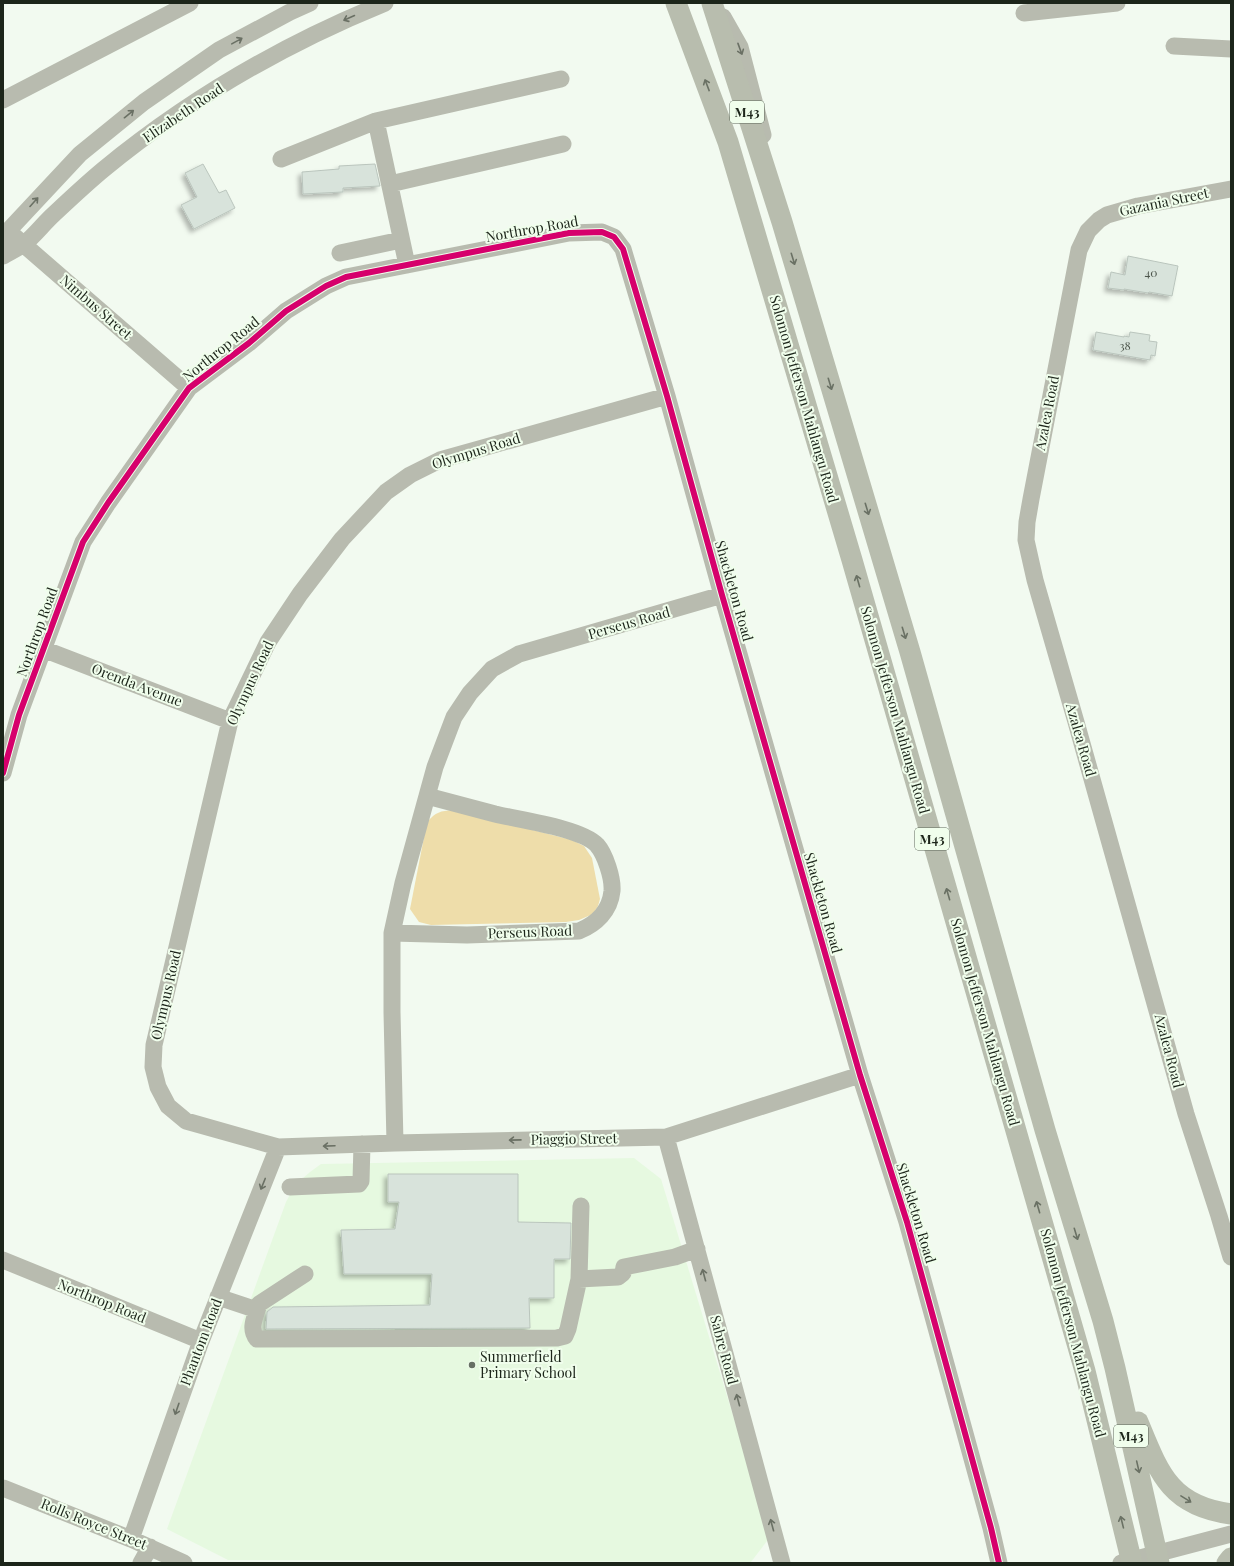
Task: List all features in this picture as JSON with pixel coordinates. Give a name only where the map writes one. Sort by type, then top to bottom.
[{"type":"main road","name":"Solomon Jefferson Mahlangu Road","points":[[676,3],[728,142],[852,560],[1085,1371],[1128,1562]]},
{"type":"main road","name":"Solomon Jefferson Mahlangu Road","points":[[713,3],[772,192],[905,637],[1043,1123],[1103,1320],[1159,1558]]},
{"type":"main road","points":[[1115,1368],[1155,1462],[1170,1486],[1180,1496],[1196,1505],[1214,1512],[1231,1514]]},
{"type":"main road","points":[[1227,1563],[1231,1558]]},
{"type":"street","points":[[3,100],[190,3]]},
{"type":"street","name":"Elizabeth Road","points":[[5,234],[80,154],[144,102],[219,50],[310,3]]},
{"type":"street","name":"Elizabeth Road","points":[[3,256],[24,244],[54,214],[103,170],[168,120],[215,89],[276,54],[348,18],[385,3]]},
{"type":"street","points":[[1024,13],[1117,3]]},
{"type":"street","points":[[1174,46],[1231,49]]},
{"type":"street","points":[[281,159],[376,122],[561,79]]},
{"type":"street","points":[[376,122],[407,265]]},
{"type":"street","points":[[390,184],[564,144]]},
{"type":"street","name":"Gazania Street","points":[[1099,220],[1118,211],[1138,206],[1231,189]]},
{"type":"street","name":"Azalea Road","points":[[1099,220],[1088,231],[1079,250],[1031,499],[1026,540],[1035,580],[1081,738],[1186,1114],[1225,1214],[1231,1258]]},
{"type":"street","name":"Northrop Road","points":[[3,773],[19,715],[83,542],[189,388],[249,343],[286,311],[326,286],[346,277],[569,233],[602,232],[614,237],[623,249]]},
{"type":"street","name":"Nimbus Street","points":[[5,234],[24,244],[189,388]]},
{"type":"street","points":[[340,253],[401,240]]},
{"type":"street","name":"Shackleton Road","points":[[623,249],[667,396],[722,595],[860,1075],[907,1222],[991,1528],[999,1563]]},
{"type":"street","name":"Olympus Road","points":[[278,1147],[186,1121],[168,1106],[158,1088],[153,1067],[154,1045],[230,721],[268,642],[300,594],[342,539],[386,492],[404,479],[440,460],[667,396]]},
{"type":"street","name":"Perseus Road","points":[[395,1143],[392,933],[405,876],[435,767],[454,716],[470,693],[492,668],[518,654],[722,595]]},
{"type":"street","name":"Orenda Avenue","points":[[43,649],[230,721]]},
{"type":"street","name":"Perseus Road","points":[[392,933],[467,935],[579,931],[590,926],[602,915],[610,901],[612,891],[611,879],[601,850],[596,844],[584,836],[570,831],[427,796]]},
{"type":"street","name":"Piaggio Street","points":[[278,1147],[666,1137],[860,1075]]},
{"type":"street","name":"Sabre Road","points":[[666,1137],[782,1563]]},
{"type":"street","points":[[290,1187],[359,1184],[362,1181],[362,1144]]},
{"type":"street","name":"Phantom Road","points":[[131,1539],[201,1341],[278,1147]]},
{"type":"street","points":[[305,1274],[264,1299],[259,1304],[252,1328],[257,1339],[557,1338],[565,1336],[568,1329],[579,1279],[581,1206]]},
{"type":"street","points":[[579,1279],[618,1277],[623,1273],[624,1267],[675,1257],[697,1249]]},
{"type":"street","name":"Northrop Road","points":[[3,1260],[201,1341]]},
{"type":"street","points":[[218,1296],[257,1310]]},
{"type":"street","name":"Rolls Royce Street","points":[[3,1488],[131,1539],[184,1563]]},
{"type":"street","points":[[1128,1562],[1159,1558],[1231,1534]]},
{"type":"street","points":[[141,1563],[150,1547]]},
{"type":"shaded area","points":[[453,810],[572,840],[584,846],[592,858],[600,899],[593,914],[579,920],[566,922],[431,925],[419,922],[410,909],[427,822],[438,813]]},
{"type":"shaded area","name":"Summerfield Primary School","points":[[634,1158],[661,1179],[770,1537],[751,1562],[228,1560],[167,1529],[286,1202],[295,1185],[310,1172],[321,1164]]},
{"type":"building","points":[[203,164],[219,193],[226,190],[235,208],[194,229],[181,205],[197,197],[185,173]]},
{"type":"building","points":[[375,164],[380,186],[343,188],[343,192],[303,194],[302,172],[339,169],[339,166]]},
{"type":"building","points":[[1128,256],[1178,266],[1172,296],[1108,288],[1111,272],[1125,275]]},
{"type":"building","points":[[1096,332],[1124,337],[1129,337],[1130,332],[1150,335],[1149,341],[1157,342],[1155,356],[1151,355],[1150,360],[1093,350]]},
{"type":"building","points":[[388,1174],[518,1174],[518,1222],[571,1223],[570,1259],[554,1259],[554,1298],[529,1298],[530,1328],[266,1329],[267,1312],[273,1307],[430,1305],[432,1274],[344,1274],[341,1230],[395,1229],[399,1202],[388,1202]]},
{"type":"cycle path","points":[[3,773],[19,715],[83,542],[108,503],[189,388],[249,343],[286,311],[326,286],[346,277],[569,233],[602,232],[614,237],[623,249],[667,396],[722,595],[860,1075],[907,1222],[991,1528],[999,1563]]},
{"type":"place","name":"Summerfield Primary School","points":[[472,1365]]}]
